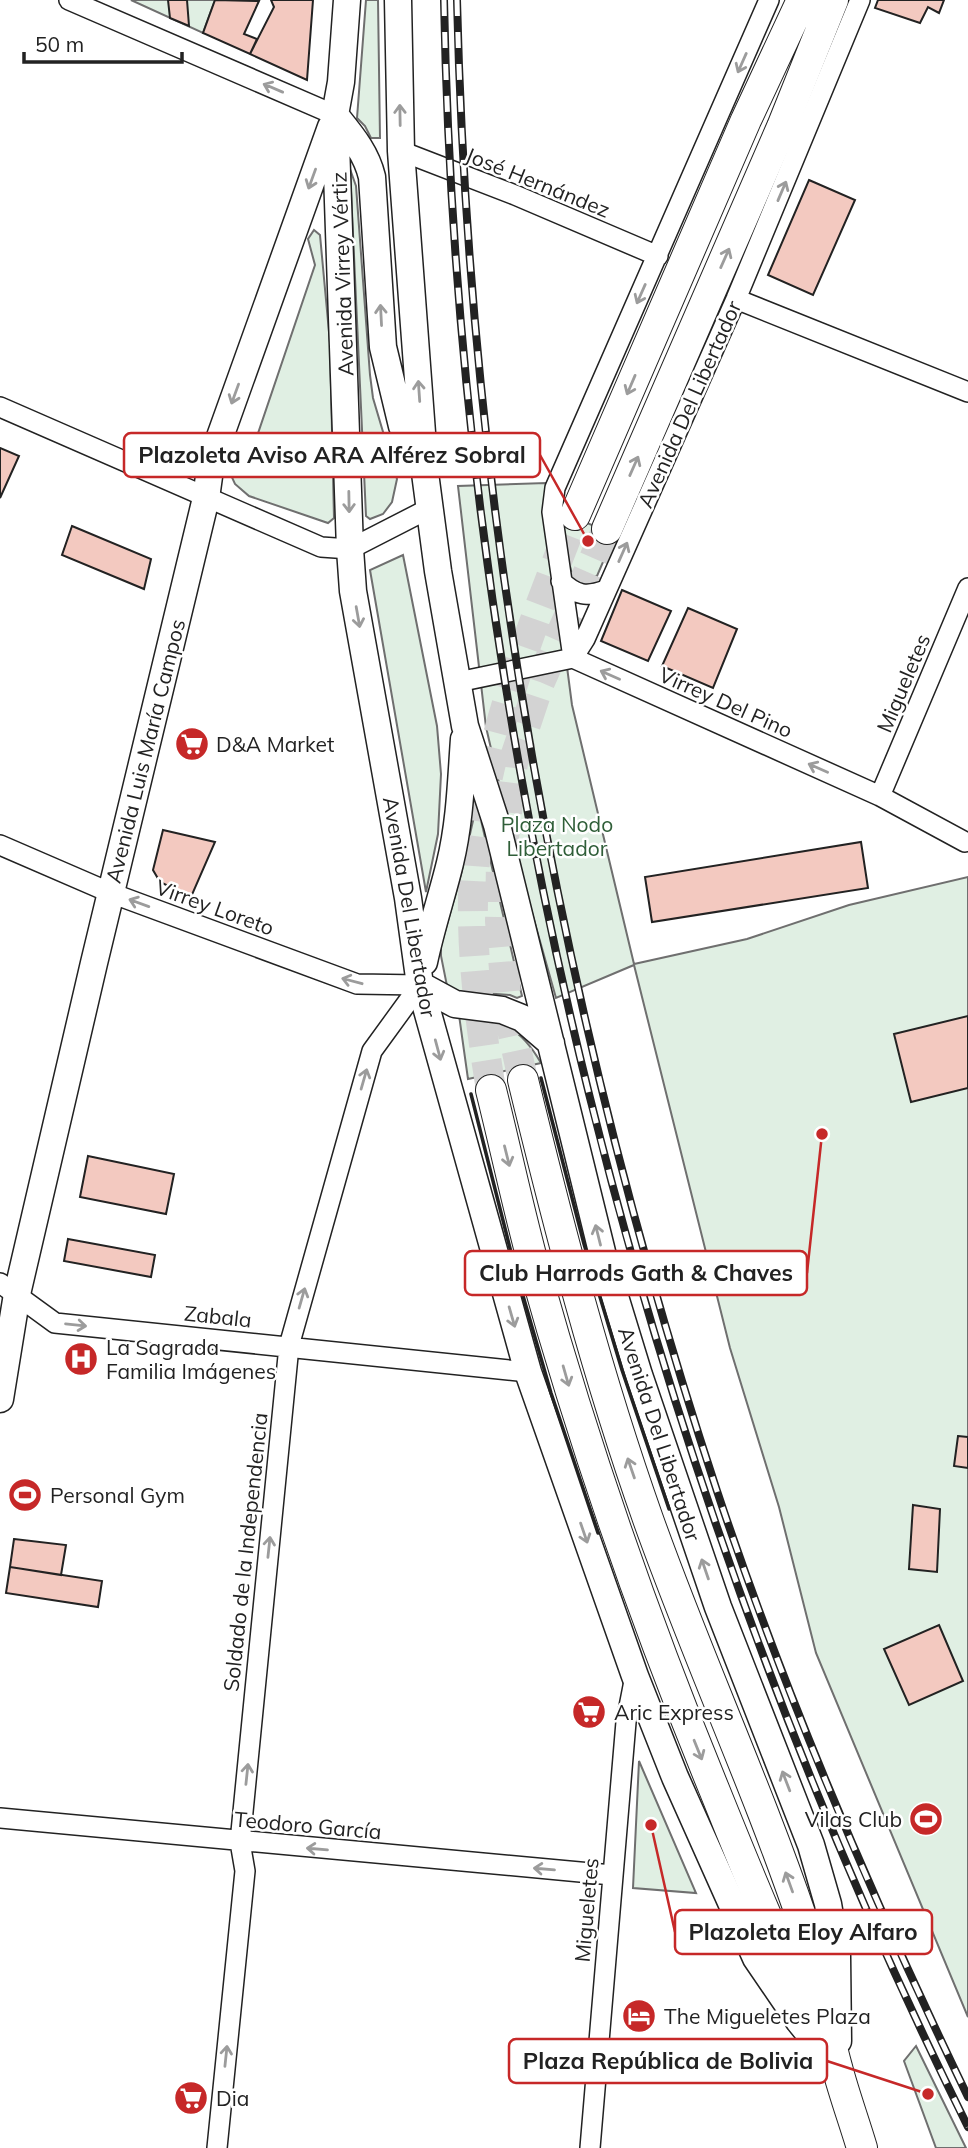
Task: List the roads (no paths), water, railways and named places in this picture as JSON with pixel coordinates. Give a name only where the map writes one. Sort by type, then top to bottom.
[{"type":"main road","name":"Avenida Virrey Vértiz","points":[[347,0],[341,82],[335,115],[350,549]]},
{"type":"main road","points":[[398,0],[401,151],[425,473],[430,508]]},
{"type":"main road","points":[[575,515],[746,120],[802,0]]},
{"type":"main road","name":"Avenida Del Libertador","points":[[607,529],[782,127],[833,0]]},
{"type":"main road","points":[[335,115],[361,148],[369,163],[383,347],[402,426],[425,473]]},
{"type":"main road","name":"Avenida Luis María Campos","points":[[0,1399],[9,1289],[111,893],[206,498],[211,462],[335,115]]},
{"type":"main road","name":"Avenida Del Libertador","points":[[430,508],[464,726],[496,825],[605,1264],[639,1375],[718,1607],[811,1845],[828,1904],[837,1956],[836,2066]]},
{"type":"main road","name":"Avenida Del Libertador","points":[[350,549],[353,591],[406,886],[420,985],[528,1372],[635,1676],[676,1777],[756,1958],[799,2021],[836,2066]]},
{"type":"main road","points":[[464,726],[458,815],[450,861],[431,929],[420,985],[455,1004],[502,1010],[522,1018],[551,1043]]},
{"type":"main road","name":"Avenida Del Libertador","points":[[523,1080],[603,1387],[696,1648],[780,1857],[803,1922],[818,1970],[836,2066],[862,2148]]},
{"type":"main road","name":"Avenida Del Libertador","points":[[491,1090],[535,1269],[575,1407],[618,1539],[663,1664],[745,1867],[792,1978],[836,2066]]},
{"type":"street","points":[[69,0],[335,115]]},
{"type":"street","points":[[458,682],[573,658],[552,512],[555,488],[769,0]]},
{"type":"street","name":"Avenida Del Libertador","points":[[573,658],[584,639],[737,299],[860,0]]},
{"type":"street","name":"José Hernández","points":[[401,151],[515,195],[657,256]]},
{"type":"street","points":[[737,299],[968,392]]},
{"type":"street","points":[[0,407],[321,547],[350,549],[430,508]]},
{"type":"street","points":[[561,580],[572,592],[586,596],[606,590]]},
{"type":"street","name":"Migueletes","points":[[880,796],[968,588]]},
{"type":"street","name":"Virrey Del Pino","points":[[573,658],[880,796],[965,842]]},
{"type":"street","name":"Virrey Loreto","points":[[0,845],[111,893],[358,984],[420,985]]},
{"type":"street","name":"Soldado de la Independencia","points":[[217,2148],[245,1871],[240,1842],[289,1346],[372,1051],[420,985]]},
{"type":"street","name":"Zabala","points":[[9,1289],[55,1323],[528,1372]]},
{"type":"street","name":"Migueletes","points":[[590,2148],[626,1722],[635,1676]]},
{"type":"street","name":"Teodoro García","points":[[0,1818],[612,1875]]},
{"type":"tunnel","points":[[491,1090],[479,1005],[473,920],[474,867],[481,815],[504,713],[575,515]]},
{"type":"tunnel","points":[[523,1080],[507,1006],[500,921],[501,862],[513,763],[540,682],[607,529]]},
{"type":"railway","points":[[444,0],[457,276],[486,550],[530,823],[589,1092],[662,1358],[750,1620],[852,1877],[968,2127]]},
{"type":"railway","points":[[457,0],[465,190],[480,379],[503,568],[532,755],[568,942],[611,1126],[661,1310],[717,1491],[772,1645],[865,1873],[968,2097]]},
{"type":"place","name":"Plazoleta Aviso ARA Alférez Sobral","points":[[588,541]]},
{"type":"place","name":"D&A Market","points":[[192,744]]},
{"type":"place","name":"Club Harrods Gath & Chaves","points":[[822,1134]]},
{"type":"place","name":"La Sagrada Familia Imágenes","points":[[81,1359]]},
{"type":"place","name":"Personal Gym","points":[[25,1495]]},
{"type":"place","name":"Aric Express","points":[[589,1712]]},
{"type":"place","name":"Vilas Club","points":[[926,1819]]},
{"type":"place","name":"Plazoleta Eloy Alfaro","points":[[651,1825]]},
{"type":"place","name":"The Migueletes Plaza","points":[[639,2016]]},
{"type":"place","name":"Plaza República de Bolivia","points":[[928,2094]]},
{"type":"place","name":"Dia","points":[[191,2098]]},
{"type":"park label","name":"Plaza Nodo Libertador","points":[[557,836]]}]
